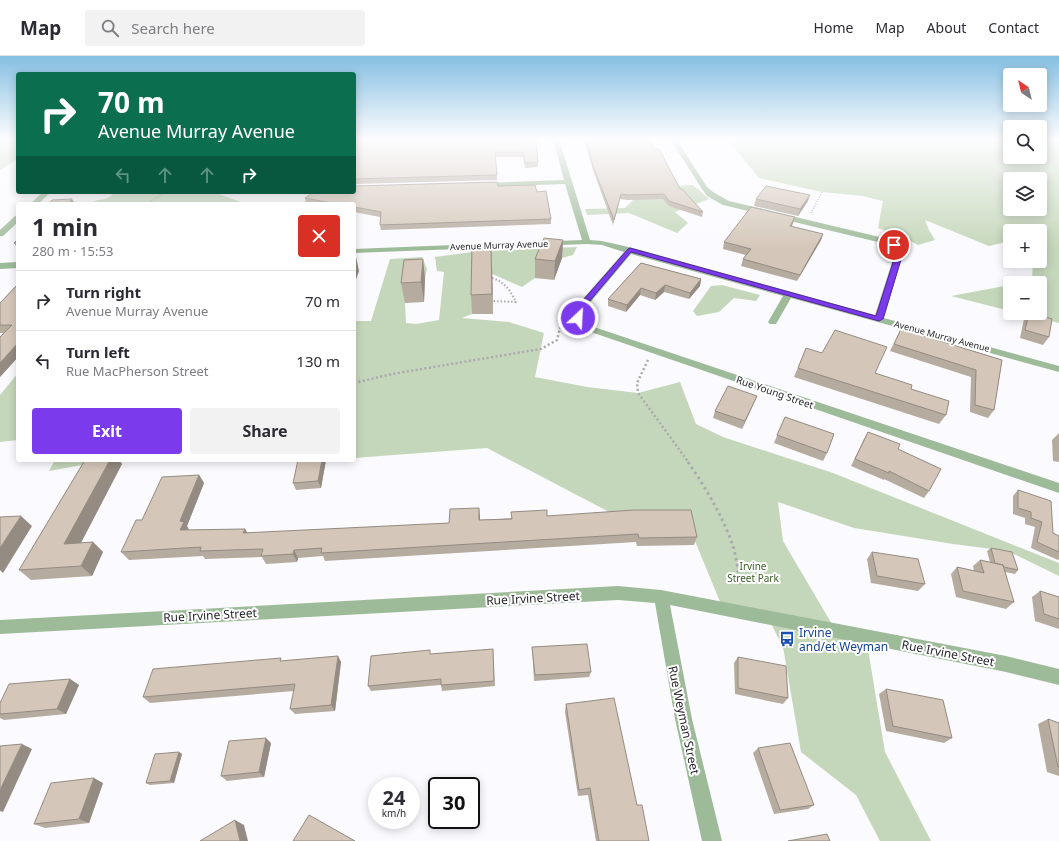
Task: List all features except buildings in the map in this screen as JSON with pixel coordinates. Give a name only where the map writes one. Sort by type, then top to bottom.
[{"type":"street","points":[[567,176],[582,234],[587,242]]},
{"type":"street","points":[[696,176],[704,188],[717,199],[738,207],[885,241],[898,248],[899,253],[879,319]]},
{"type":"street","points":[[471,185],[569,182]]},
{"type":"street","points":[[36,202],[45,194]]},
{"type":"street","points":[[0,234],[16,220]]},
{"type":"street","name":"Avenue Murray Avenue","points":[[356,251],[587,242],[602,243],[1059,369]]},
{"type":"street","name":"Rue Young Street","points":[[630,250],[579,309],[577,314],[578,318],[585,326],[1059,488]]},
{"type":"street","points":[[0,266],[16,265]]},
{"type":"street","points":[[773,322],[789,294]]},
{"type":"street","name":"Rue Irvine Street","points":[[0,627],[618,593],[661,597],[1006,664],[1059,677]]},
{"type":"street","name":"Rue Weyman Street","points":[[661,597],[672,666],[694,768],[712,841]]},
{"type":"path","points":[[806,222],[822,192]]},
{"type":"path","points":[[150,202],[160,195]]},
{"type":"path","points":[[492,278],[501,281],[509,287],[516,302],[492,301]]},
{"type":"path","points":[[356,383],[392,374],[541,349],[557,340],[562,320]]},
{"type":"path","points":[[649,358],[637,383],[638,393],[686,457],[708,493],[732,542],[741,586]]},
{"type":"green space","points":[[757,176],[1003,176],[1003,216],[1047,216],[1047,176],[1059,176],[1059,323],[1047,320],[1047,276],[1032,276],[1033,268],[1047,268],[1047,224],[1003,224],[1003,243],[989,246],[925,220],[935,240],[918,245],[897,234],[878,228],[883,201],[863,196],[822,192],[759,178]]},
{"type":"green space","points":[[693,185],[709,199],[675,212],[688,223],[677,233],[629,213],[587,215],[585,209],[625,208],[638,195],[659,187]]},
{"type":"green space","points":[[113,194],[219,194],[241,202],[94,202]]},
{"type":"green space","name":"Irvine Street Park","points":[[577,247],[573,255],[562,258],[543,256],[535,278],[522,287],[474,266],[472,314],[462,318],[509,322],[544,333],[535,377],[587,387],[638,393],[680,382],[696,424],[723,437],[833,473],[1059,563],[1059,576],[1008,551],[953,544],[854,528],[778,502],[783,541],[836,631],[866,637],[885,752],[931,841],[880,841],[856,795],[801,752],[783,647],[768,618],[723,609],[683,512],[615,515],[487,448],[356,458],[356,321],[371,321],[390,259],[422,257],[427,269],[425,278],[405,303],[406,323],[416,324],[439,320],[444,272],[437,271],[435,257],[479,251]]},
{"type":"green space","points":[[722,285],[760,295],[756,301],[734,298],[719,312],[697,316],[693,311],[711,286]]},
{"type":"green space","points":[[1003,286],[1003,309],[951,296]]},
{"type":"green space","points":[[16,375],[16,440],[0,442],[0,395]]},
{"type":"green space","points":[[54,462],[98,462],[49,471]]},
{"type":"place","name":"Irvine and/et Weyman","points":[[787,639]]},
{"type":"route","points":[[578,318],[577,314],[579,309],[630,250],[879,319],[899,253],[898,248],[894,245]]}]
